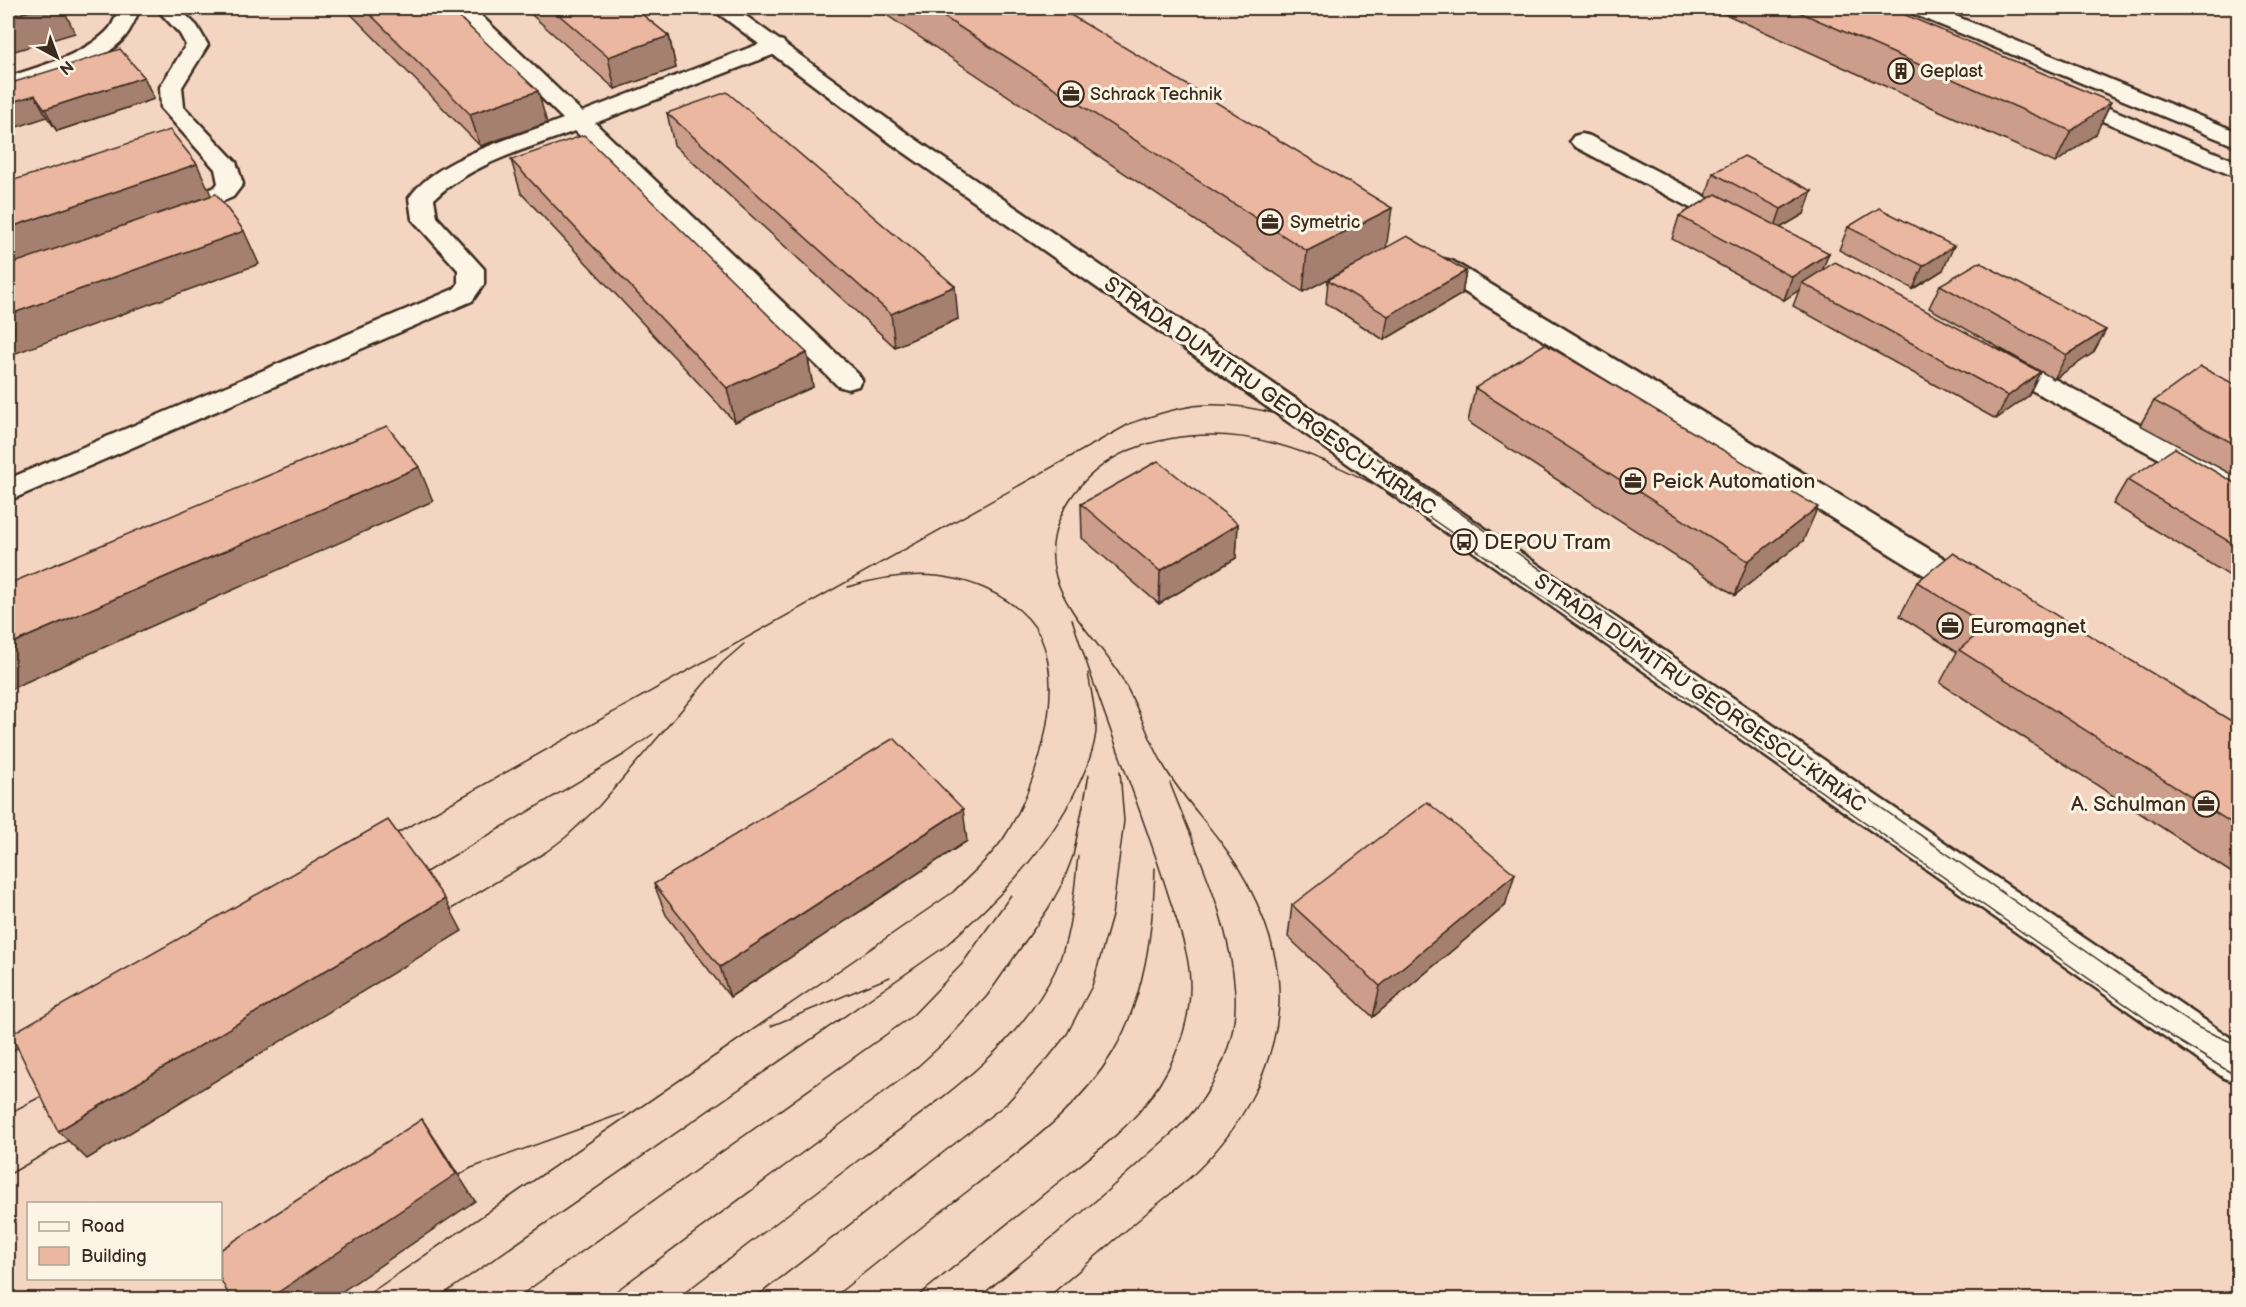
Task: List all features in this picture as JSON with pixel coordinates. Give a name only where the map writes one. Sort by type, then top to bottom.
[{"type":"main road","points":[[8,84],[97,49],[116,35],[129,8]]},
{"type":"main road","points":[[149,222],[193,207],[225,192],[231,184],[227,167],[173,108],[171,87],[197,45],[189,31],[167,8]]},
{"type":"main road","points":[[460,8],[848,380]]},
{"type":"main road","name":"STRADA DUMITRU GEORGESCU-KIRIAC","points":[[722,8],[910,146],[2238,1065]]},
{"type":"main road","points":[[1919,8],[2238,140]]},
{"type":"main road","points":[[8,492],[463,295],[471,284],[471,269],[425,219],[421,198],[441,179],[467,164],[775,46]]},
{"type":"main road","points":[[2041,87],[2238,171]]},
{"type":"main road","points":[[1582,141],[1762,236]]},
{"type":"main road","points":[[1443,267],[1994,603]]},
{"type":"main road","points":[[1974,348],[2238,488]]},
{"type":"shaded area","points":[[8,8],[2238,8],[2238,1299],[8,1299]]},
{"type":"building","points":[[8,8],[40,8],[8,17]]},
{"type":"building","points":[[364,8],[449,8],[538,91],[470,114]]},
{"type":"building","points":[[551,8],[634,8],[669,36],[608,57]]},
{"type":"building","points":[[930,8],[1059,8],[1392,208],[1307,251]]},
{"type":"building","points":[[1790,8],[1889,8],[2111,102],[2071,131]]},
{"type":"building","points":[[120,49],[144,77],[45,109],[35,95],[8,103],[8,84]]},
{"type":"building","points":[[727,92],[955,286],[891,314],[667,113]]},
{"type":"building","points":[[170,130],[197,164],[8,228],[8,182]]},
{"type":"building","points":[[584,135],[807,353],[727,388],[511,160]]},
{"type":"building","points":[[1744,156],[1812,191],[1781,209],[1713,173]]},
{"type":"building","points":[[216,194],[244,231],[8,315],[8,265]]},
{"type":"building","points":[[1716,194],[1829,253],[1792,277],[1679,216]]},
{"type":"building","points":[[1879,208],[1954,246],[1923,266],[1848,227]]},
{"type":"building","points":[[1407,236],[1466,271],[1388,316],[1328,280]]},
{"type":"building","points":[[1835,262],[2040,372],[2008,396],[1802,283]]},
{"type":"building","points":[[1979,262],[2106,330],[2067,355],[1940,285]]},
{"type":"building","points":[[1545,344],[1818,507],[1748,561],[1475,388]]},
{"type":"building","points":[[2201,367],[2238,386],[2238,446],[2154,401]]},
{"type":"building","points":[[387,426],[419,467],[8,645],[8,584]]},
{"type":"building","points":[[2175,448],[2238,485],[2238,547],[2127,480]]},
{"type":"building","points":[[1158,461],[1238,524],[1160,571],[1081,504]]},
{"type":"building","points":[[1953,553],[2238,725],[2238,827],[1959,650],[1987,626],[1917,582]]},
{"type":"building","points":[[894,738],[963,809],[720,967],[654,884]]},
{"type":"building","points":[[1427,802],[1515,874],[1380,986],[1292,905]]},
{"type":"building","points":[[388,820],[445,899],[58,1131],[11,1034]]},
{"type":"building","points":[[422,1119],[456,1174],[268,1299],[231,1299],[221,1280],[222,1249]]},
{"type":"tram line","points":[[383,841],[1131,423],[1185,408],[1230,405],[1257,409],[1309,425],[1359,448],[1406,475],[2153,998],[2199,1028],[2238,1045]]},
{"type":"tram line","points":[[1045,1300],[1185,1182],[1214,1153],[1229,1135],[1254,1094],[1271,1050],[1276,1028],[1279,1005],[1276,964],[1265,922],[1247,883],[1218,838],[1165,768],[1122,678],[1073,613],[1056,577],[1053,557],[1054,537],[1069,501],[1081,485],[1096,470],[1112,459],[1130,450],[1168,439],[1204,435],[1240,437],[1274,444],[1308,454],[1409,503],[2172,1037],[2238,1077]]},
{"type":"tram line","points":[[360,1300],[953,892],[986,860],[1003,839],[1026,794],[1044,740],[1050,685],[1047,659],[1040,636],[1030,620],[1002,597],[952,578],[900,576],[848,587]]},
{"type":"tram line","points":[[913,1300],[1129,1123],[1149,1099],[1168,1070],[1186,1022],[1190,976],[1182,938],[1155,854],[1072,619]]},
{"type":"tram line","points":[[448,911],[546,852],[566,837],[599,806],[722,663],[744,644]]},
{"type":"tram line","points":[[435,1300],[943,948],[1001,894],[1050,834],[1065,812],[1083,774],[1096,732],[1095,710],[1088,673]]},
{"type":"tram line","points":[[421,875],[625,754],[653,734]]},
{"type":"tram line","points":[[752,1300],[1006,1104],[1067,1034],[1092,986],[1112,916],[1124,821],[1120,771]]},
{"type":"tram line","points":[[604,1300],[915,1069],[947,1040],[987,996],[1050,906],[1063,882],[1073,856],[1089,775]]},
{"type":"tram line","points":[[976,1300],[1102,1196],[1177,1129],[1206,1094],[1224,1059],[1235,1008],[1232,967],[1227,940],[1211,887],[1170,783]]},
{"type":"tram line","points":[[675,1300],[942,1098],[994,1053],[1017,1028],[1038,1000],[1061,957],[1071,915],[1078,856]]},
{"type":"tram line","points":[[830,1300],[1031,1142],[1084,1092],[1099,1073],[1124,1031],[1140,986],[1152,916],[1155,868]]},
{"type":"tram line","points":[[514,1300],[912,1016],[962,964],[1011,895]]},
{"type":"tram line","points":[[771,1026],[890,977]]},
{"type":"tram line","points":[[8,1053],[33,1039]]},
{"type":"tram line","points":[[8,1114],[53,1090]]},
{"type":"tram line","points":[[459,1175],[471,1168],[624,1113]]},
{"type":"tram line","points":[[8,1175],[76,1136]]},
{"type":"place","name":"Geplast","points":[[1901,71]]},
{"type":"place","name":"Schrack Technik","points":[[1071,94]]},
{"type":"place","name":"Symetric","points":[[1270,222]]},
{"type":"place","name":"Peick Automation","points":[[1633,481]]},
{"type":"place","name":"DEPOU Tram","points":[[1464,542]]},
{"type":"place","name":"Euromagnet","points":[[1950,626]]},
{"type":"place","name":"A. Schulman","points":[[2206,804]]}]
